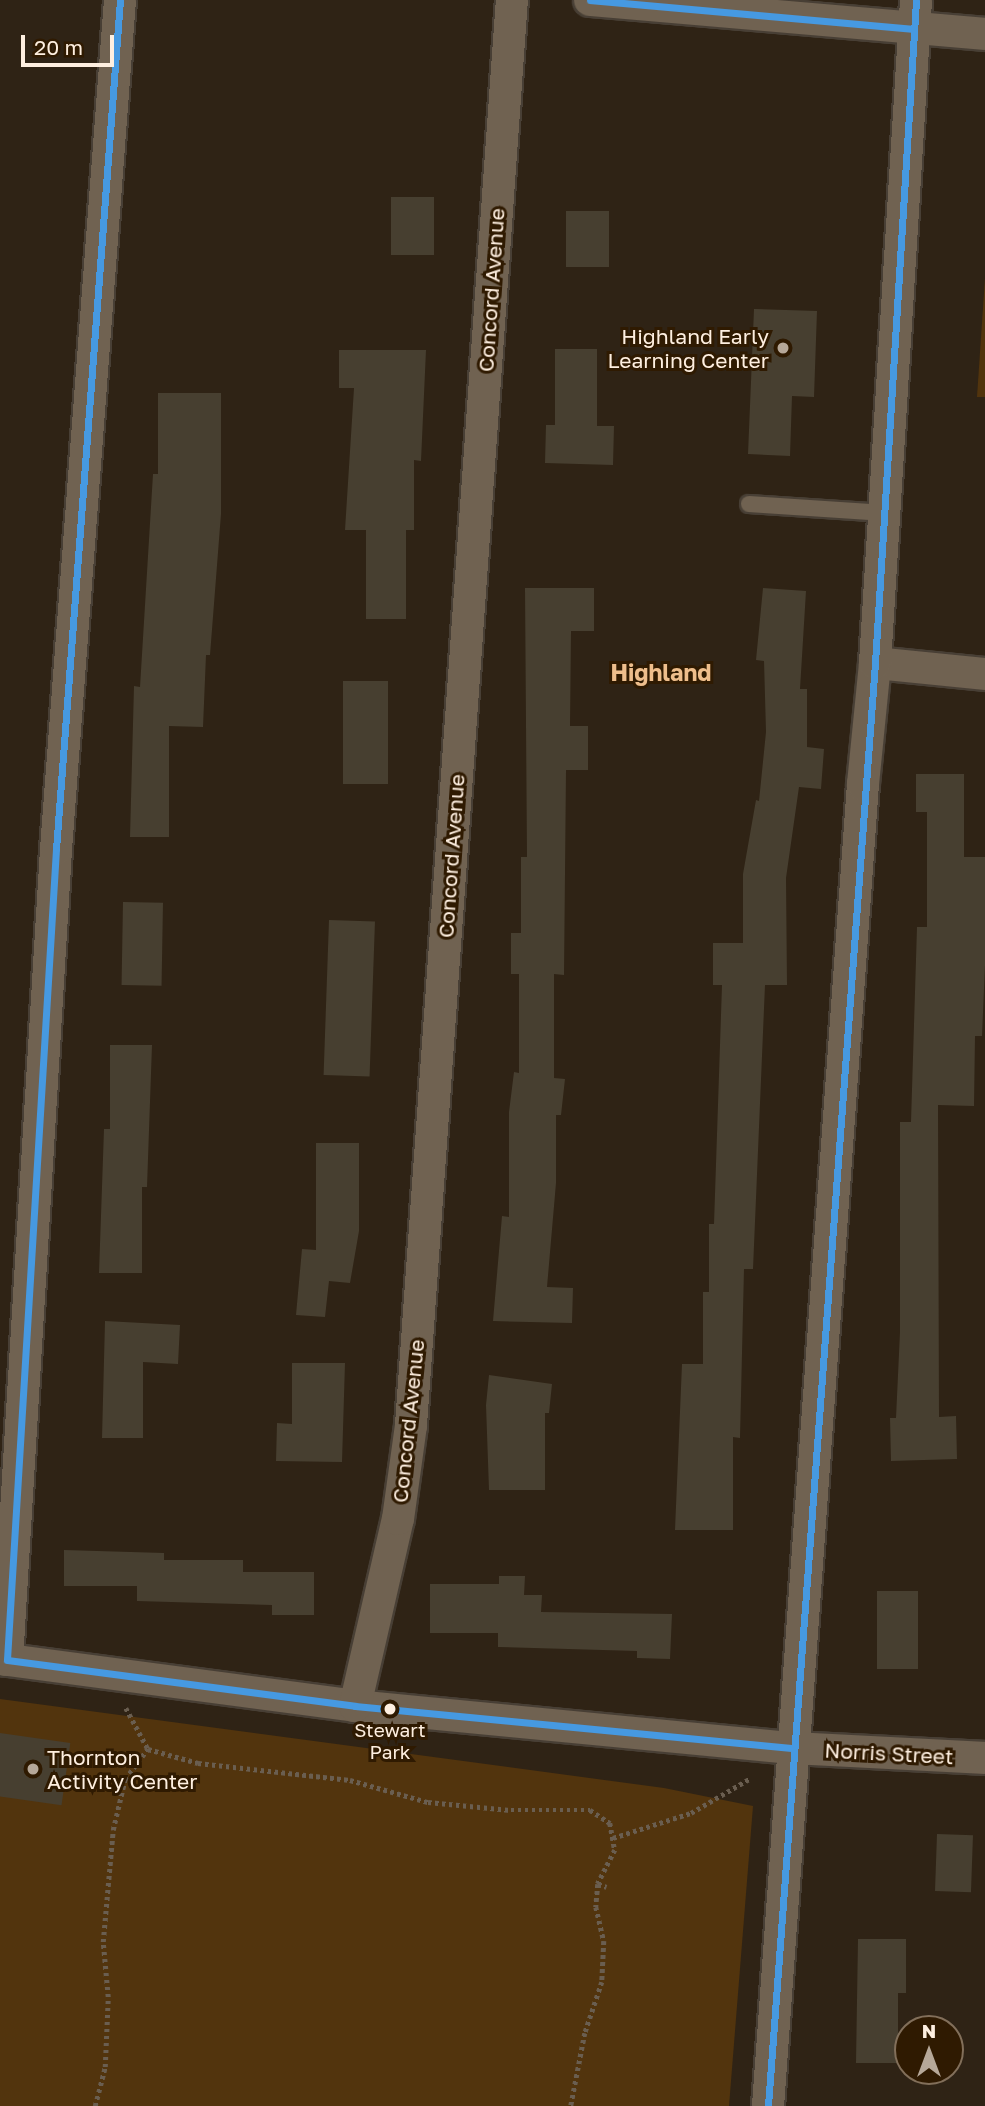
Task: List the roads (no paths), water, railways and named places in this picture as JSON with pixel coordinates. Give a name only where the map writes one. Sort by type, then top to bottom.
[{"type":"street","points":[[3,1659],[56,849],[120,0]]},
{"type":"street","name":"Concord Avenue","points":[[355,1706],[398,1519],[411,1425],[512,0]]},
{"type":"street","points":[[590,0],[915,15],[985,34]]},
{"type":"street","points":[[768,2106],[862,798],[875,663],[915,15]]},
{"type":"street","points":[[875,663],[985,674]]},
{"type":"street","name":"Norris Street","points":[[3,1659],[355,1706],[794,1748],[985,1758]]},
{"type":"lane","points":[[749,504],[885,513]]},
{"type":"place","name":"Highland Early Learning Center","points":[[783,348]]},
{"type":"place","name":"Stewart Park","points":[[390,1709]]},
{"type":"place","name":"Thornton Activity Center","points":[[33,1769]]},
{"type":"district","name":"Highland","points":[[661,672]]}]
